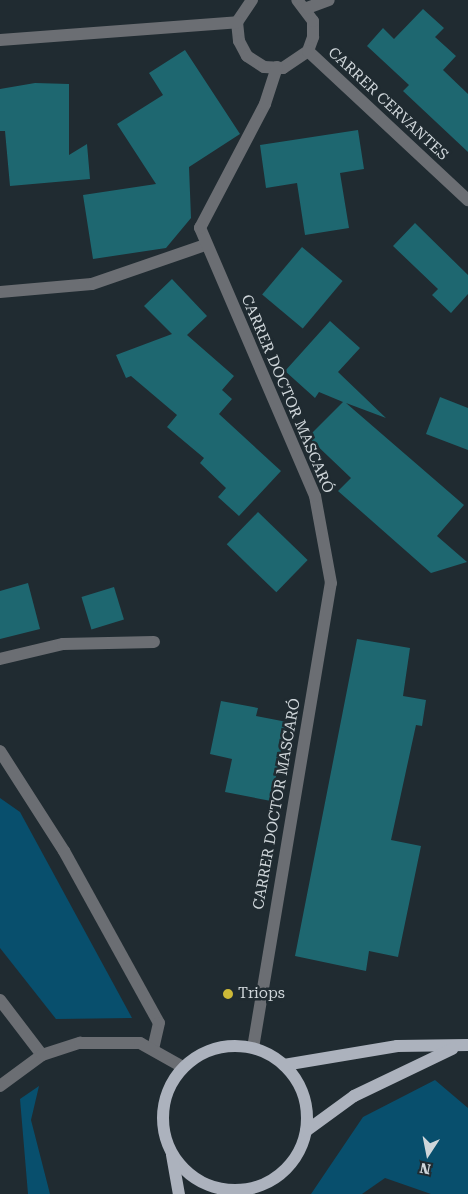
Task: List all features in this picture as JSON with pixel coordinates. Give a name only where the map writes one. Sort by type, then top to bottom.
[{"type":"main road","points":[[284,1065],[397,1046],[464,1046]]},
{"type":"main road","points":[[306,1131],[354,1096],[464,1046]]},
{"type":"main road","points":[[172,1153],[190,1174],[216,1188],[244,1189],[271,1180],[294,1159],[306,1131],[304,1095],[284,1065],[253,1048],[209,1050],[184,1067],[166,1092],[163,1108],[179,1194]]},
{"type":"main road","points":[[266,1194],[271,1180]]},
{"type":"street","points":[[252,0],[237,22],[238,41],[247,56],[264,67],[277,67],[297,62],[308,51],[313,22],[300,2],[328,0]]},
{"type":"street","points":[[0,40],[237,22]]},
{"type":"street","name":"CARRER CERVANTES","points":[[308,51],[468,200]]},
{"type":"street","name":"CARRER DOCTOR MASCARÓ","points":[[253,1048],[331,583],[315,496],[205,245],[200,228],[265,104],[277,67]]},
{"type":"street","points":[[0,292],[92,284],[205,245]]},
{"type":"street","points":[[0,659],[63,644],[154,642]]},
{"type":"street","points":[[0,751],[64,851],[159,1023],[153,1048]]},
{"type":"street","points":[[0,1000],[42,1055]]},
{"type":"street","points":[[0,1086],[42,1055],[80,1043],[111,1040],[153,1048],[184,1067]]},
{"type":"shaded area","points":[[0,798],[20,812],[132,1018],[56,1019],[0,948]]},
{"type":"shaded area","points":[[435,1080],[468,1108],[468,1194],[431,1194],[385,1178],[362,1194],[311,1194],[363,1117]]},
{"type":"shaded area","points":[[39,1086],[31,1120],[50,1194],[28,1194],[20,1099]]},
{"type":"building","points":[[423,9],[444,28],[435,37],[456,56],[443,70],[468,94],[468,152],[403,91],[409,85],[367,46],[383,28],[394,39]]},
{"type":"building","points":[[185,50],[240,134],[189,167],[191,218],[166,248],[93,259],[83,195],[156,184],[117,124],[163,95],[149,73]]},
{"type":"building","points":[[35,83],[69,84],[69,155],[87,144],[90,179],[10,186],[5,131],[0,131],[0,89]]},
{"type":"building","points":[[358,130],[364,169],[340,173],[349,228],[305,235],[297,183],[266,188],[260,145]]},
{"type":"building","points":[[415,223],[468,275],[468,294],[451,313],[432,295],[438,289],[393,246]]},
{"type":"building","points":[[302,247],[343,281],[303,329],[262,294]]},
{"type":"building","points":[[172,279],[207,316],[187,335],[234,376],[222,390],[232,399],[219,414],[281,471],[239,516],[218,497],[226,488],[200,463],[204,458],[167,427],[177,415],[131,376],[126,378],[116,355],[172,334],[144,306]]},
{"type":"building","points":[[330,321],[360,348],[338,372],[386,418],[346,403],[464,505],[437,536],[467,562],[431,573],[338,491],[351,478],[308,437],[343,402],[319,392],[315,398],[285,371]]},
{"type":"building","points":[[440,397],[468,408],[468,450],[426,434]]},
{"type":"building","points":[[258,512],[308,560],[276,592],[227,544]]},
{"type":"building","points":[[28,583],[40,629],[0,639],[0,591]]},
{"type":"building","points":[[114,587],[124,620],[91,629],[81,597]]},
{"type":"building","points":[[357,639],[410,648],[403,696],[426,700],[422,726],[416,725],[391,840],[421,846],[398,957],[369,951],[366,971],[295,956]]},
{"type":"building","points":[[221,701],[258,708],[256,716],[287,722],[271,801],[225,792],[232,759],[210,754]]},
{"type":"place","name":"Triops","points":[[228,994]]}]
